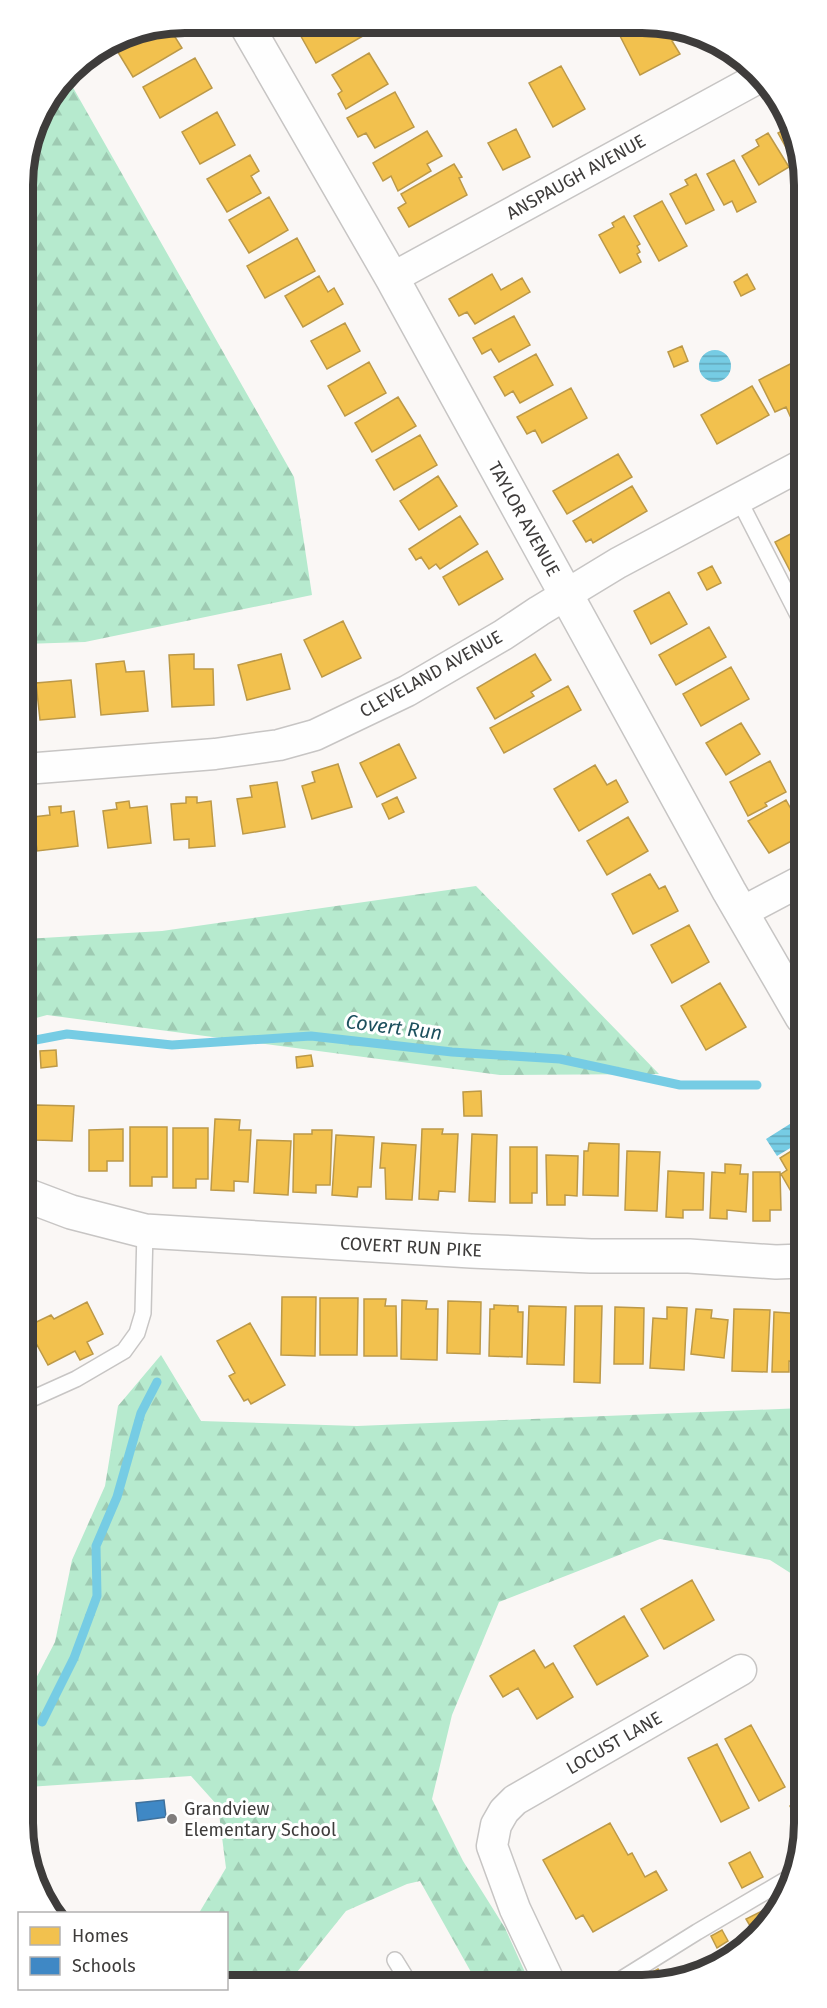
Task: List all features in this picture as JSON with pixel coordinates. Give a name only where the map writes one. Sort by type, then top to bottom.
[{"type":"street","name":"TAYLOR AVENUE","points":[[251,33],[392,278],[794,1003]]},
{"type":"street","name":"ANSPAUGH AVENUE","points":[[392,278],[751,81]]},
{"type":"street","name":"CLEVELAND AVENUE","points":[[33,768],[214,754],[279,745],[315,735],[407,691],[503,635],[618,563],[794,469]]},
{"type":"street","points":[[742,912],[794,885]]},
{"type":"street","name":"COVERT RUN PIKE","points":[[33,1198],[72,1212],[146,1231],[432,1249],[794,1261]]},
{"type":"street","name":"LOCUST LANE","points":[[546,1975],[515,1909],[492,1846],[496,1825],[504,1811],[514,1800],[741,1670]]},
{"type":"lane","points":[[738,498],[794,606]]},
{"type":"lane","points":[[33,1398],[76,1379],[124,1351],[137,1333],[143,1313],[146,1231]]},
{"type":"lane","points":[[628,1975],[781,1882]]},
{"type":"lane","points":[[395,1960],[404,1975]]},
{"type":"green space","points":[[71,85],[294,477],[312,595],[85,642],[33,644],[33,175],[41,136],[53,109]]},
{"type":"green space","points":[[476,886],[659,1074],[500,1075],[47,1015],[33,1019],[33,939],[162,931]]},
{"type":"green space","points":[[161,1355],[201,1421],[357,1426],[794,1408],[794,1575],[770,1560],[660,1539],[499,1602],[452,1715],[432,1799],[463,1861],[505,1928],[526,1975],[473,1975],[420,1881],[407,1884],[346,1911],[295,1975],[228,1975],[228,1912],[200,1912],[226,1868],[218,1806],[191,1776],[33,1787],[33,1684],[55,1642],[72,1560],[105,1486],[118,1406]]},
{"type":"water","points":[[715,350],[726,355],[731,366],[726,377],[715,382],[704,377],[699,366],[704,355]]},
{"type":"water","points":[[794,1121],[794,1146],[777,1156],[766,1139]]},
{"type":"building: Homes","points":[[182,33],[175,37],[182,48],[133,77],[116,50],[136,41],[165,34]]},
{"type":"building: Homes","points":[[299,33],[361,33],[363,36],[316,63]]},
{"type":"building: Homes","points":[[619,33],[662,34],[678,38],[672,41],[680,54],[640,75]]},
{"type":"building: Homes","points":[[369,53],[388,84],[346,109],[338,94],[342,91],[332,75]]},
{"type":"building: Homes","points":[[195,58],[212,88],[160,118],[143,87]]},
{"type":"building: Homes","points":[[561,66],[585,109],[553,127],[529,83]]},
{"type":"building: Homes","points":[[395,92],[414,127],[375,148],[366,133],[358,137],[347,118]]},
{"type":"building: Homes","points":[[217,112],[235,145],[200,164],[182,132]]},
{"type":"building: Homes","points":[[516,129],[530,157],[503,170],[488,143]]},
{"type":"building: Homes","points":[[783,130],[791,157],[778,133]]},
{"type":"building: Homes","points":[[427,131],[442,156],[427,164],[431,171],[398,191],[391,176],[383,181],[373,163]]},
{"type":"building: Homes","points":[[768,133],[789,167],[759,185],[742,156],[759,146],[756,140]]},
{"type":"building: Homes","points":[[250,155],[259,171],[251,176],[261,193],[227,212],[207,179]]},
{"type":"building: Homes","points":[[734,160],[756,202],[737,212],[732,201],[724,205],[707,174]]},
{"type":"building: Homes","points":[[454,164],[462,177],[459,178],[467,195],[409,227],[398,208],[406,203],[401,194]]},
{"type":"building: Homes","points":[[696,174],[714,210],[686,224],[670,194],[688,185],[685,180]]},
{"type":"building: Homes","points":[[269,197],[288,230],[249,253],[229,220]]},
{"type":"building: Homes","points":[[662,201],[687,246],[659,261],[634,216]]},
{"type":"building: Homes","points":[[624,216],[640,244],[637,246],[640,252],[637,254],[641,262],[620,273],[599,235],[614,227],[612,223]]},
{"type":"building: Homes","points":[[297,238],[315,271],[265,298],[247,266]]},
{"type":"building: Homes","points":[[492,274],[501,290],[522,278],[530,292],[475,324],[467,312],[459,316],[449,299]]},
{"type":"building: Homes","points":[[747,274],[755,289],[741,296],[734,282]]},
{"type":"building: Homes","points":[[319,276],[328,292],[334,288],[343,304],[303,327],[285,296]]},
{"type":"building: Homes","points":[[514,316],[530,345],[499,362],[491,349],[482,354],[473,338]]},
{"type":"building: Homes","points":[[345,323],[360,351],[327,369],[311,341]]},
{"type":"building: Homes","points":[[682,346],[688,361],[674,367],[668,352]]},
{"type":"building: Homes","points":[[536,354],[553,385],[520,403],[513,391],[505,396],[494,377]]},
{"type":"building: Homes","points":[[369,362],[386,393],[345,416],[328,386]]},
{"type":"building: Homes","points":[[794,362],[794,417],[791,418],[786,407],[775,412],[759,380]]},
{"type":"building: Homes","points":[[752,386],[769,415],[717,444],[701,415]]},
{"type":"building: Homes","points":[[571,388],[587,418],[542,443],[535,430],[527,434],[517,417]]},
{"type":"building: Homes","points":[[398,397],[416,426],[372,452],[355,423]]},
{"type":"building: Homes","points":[[420,435],[437,465],[394,490],[376,460]]},
{"type":"building: Homes","points":[[618,454],[632,477],[567,514],[553,491]]},
{"type":"building: Homes","points":[[438,476],[457,506],[419,530],[400,501]]},
{"type":"building: Homes","points":[[632,486],[647,511],[593,543],[591,539],[586,542],[573,521]]},
{"type":"building: Homes","points":[[460,516],[478,544],[440,569],[436,564],[429,569],[421,557],[416,560],[409,549]]},
{"type":"building: Homes","points":[[794,532],[794,578],[775,542]]},
{"type":"building: Homes","points":[[487,551],[503,579],[459,605],[443,577]]},
{"type":"building: Homes","points":[[712,566],[721,583],[707,590],[698,573]]},
{"type":"building: Homes","points":[[669,592],[687,624],[651,644],[634,611]]},
{"type":"building: Homes","points":[[343,621],[361,658],[322,677],[304,640]]},
{"type":"building: Homes","points":[[709,627],[726,657],[676,685],[659,655]]},
{"type":"building: Homes","points":[[194,654],[194,669],[213,669],[214,705],[172,707],[169,655]]},
{"type":"building: Homes","points":[[281,654],[290,689],[247,700],[238,665]]},
{"type":"building: Homes","points":[[535,654],[551,680],[531,692],[534,696],[495,719],[477,688]]},
{"type":"building: Homes","points":[[124,661],[126,672],[144,671],[148,711],[101,715],[96,664]]},
{"type":"building: Homes","points":[[731,667],[749,699],[701,726],[683,694]]},
{"type":"building: Homes","points":[[71,680],[75,717],[40,720],[36,683]]},
{"type":"building: Homes","points":[[568,686],[581,710],[504,753],[490,728]]},
{"type":"building: Homes","points":[[741,723],[760,754],[726,775],[706,743]]},
{"type":"building: Homes","points":[[399,744],[416,778],[377,797],[360,763]]},
{"type":"building: Homes","points":[[770,761],[786,792],[765,803],[767,806],[748,816],[730,782]]},
{"type":"building: Homes","points":[[338,764],[352,807],[312,819],[302,786],[315,782],[312,772]]},
{"type":"building: Homes","points":[[595,765],[607,785],[616,780],[628,802],[579,831],[554,789]]},
{"type":"building: Homes","points":[[277,782],[285,827],[243,834],[237,799],[252,797],[250,786]]},
{"type":"building: Homes","points":[[186,797],[197,797],[197,803],[211,801],[215,846],[189,848],[189,839],[174,840],[171,804],[186,803]]},
{"type":"building: Homes","points":[[397,797],[404,812],[389,819],[382,804]]},
{"type":"building: Homes","points":[[786,800],[794,814],[794,840],[769,853],[748,821]]},
{"type":"building: Homes","points":[[129,801],[130,808],[147,806],[151,843],[108,848],[103,811],[117,809],[116,803]]},
{"type":"building: Homes","points":[[61,806],[61,813],[74,811],[78,846],[37,851],[33,817],[50,815],[49,807]]},
{"type":"building: Homes","points":[[628,817],[648,851],[607,875],[587,841]]},
{"type":"building: Homes","points":[[650,874],[659,889],[665,886],[678,911],[633,934],[612,894]]},
{"type":"building: Homes","points":[[689,925],[709,962],[672,983],[651,945]]},
{"type":"building: Homes","points":[[720,983],[746,1027],[706,1050],[681,1006]]},
{"type":"building: Homes","points":[[56,1050],[57,1066],[41,1068],[40,1051]]},
{"type":"building: Homes","points":[[311,1055],[313,1066],[297,1068],[296,1057]]},
{"type":"building: Homes","points":[[481,1091],[482,1116],[464,1116],[463,1092]]},
{"type":"building: Homes","points":[[36,1105],[74,1106],[72,1141],[35,1140]]},
{"type":"building: Homes","points":[[215,1119],[240,1120],[239,1130],[251,1130],[248,1182],[234,1181],[234,1191],[211,1190]]},
{"type":"building: Homes","points":[[130,1127],[167,1127],[167,1177],[152,1177],[152,1186],[130,1186]]},
{"type":"building: Homes","points":[[173,1128],[208,1128],[208,1179],[196,1179],[196,1188],[173,1188]]},
{"type":"building: Homes","points":[[123,1129],[123,1161],[107,1161],[107,1171],[89,1171],[89,1130]]},
{"type":"building: Homes","points":[[422,1129],[443,1129],[442,1134],[458,1134],[455,1192],[439,1191],[438,1200],[419,1199]]},
{"type":"building: Homes","points":[[312,1130],[332,1130],[330,1185],[316,1185],[316,1193],[293,1192],[294,1134],[312,1134]]},
{"type":"building: Homes","points":[[472,1134],[497,1135],[495,1202],[469,1201]]},
{"type":"building: Homes","points":[[336,1135],[374,1137],[371,1187],[358,1187],[357,1197],[332,1195]]},
{"type":"building: Homes","points":[[257,1140],[291,1141],[288,1195],[254,1193]]},
{"type":"building: Homes","points":[[382,1143],[416,1145],[412,1200],[386,1199],[385,1168],[380,1168]]},
{"type":"building: Homes","points":[[589,1143],[619,1144],[618,1196],[583,1195],[584,1151],[588,1151]]},
{"type":"building: Homes","points":[[510,1147],[537,1147],[537,1193],[532,1193],[532,1203],[510,1203]]},
{"type":"building: Homes","points":[[794,1149],[794,1197],[781,1174],[787,1170],[780,1158]]},
{"type":"building: Homes","points":[[627,1151],[660,1152],[657,1211],[625,1210]]},
{"type":"building: Homes","points":[[546,1155],[578,1156],[577,1196],[565,1195],[565,1205],[547,1205]]},
{"type":"building: Homes","points":[[725,1164],[741,1165],[740,1174],[748,1174],[746,1212],[727,1210],[727,1219],[710,1218],[712,1172],[725,1173]]},
{"type":"building: Homes","points":[[668,1171],[704,1173],[703,1210],[683,1210],[683,1218],[666,1217]]},
{"type":"building: Homes","points":[[753,1172],[780,1172],[781,1210],[770,1210],[770,1221],[753,1221]]},
{"type":"building: Homes","points":[[282,1297],[316,1297],[315,1356],[281,1355]]},
{"type":"building: Homes","points":[[320,1298],[358,1298],[357,1355],[320,1355]]},
{"type":"building: Homes","points":[[364,1299],[386,1299],[385,1306],[396,1306],[397,1356],[364,1356]]},
{"type":"building: Homes","points":[[402,1300],[427,1301],[426,1309],[438,1309],[437,1360],[401,1359]]},
{"type":"building: Homes","points":[[448,1301],[481,1302],[480,1354],[447,1353]]},
{"type":"building: Homes","points":[[87,1302],[103,1334],[87,1342],[93,1354],[80,1360],[75,1351],[48,1365],[37,1345],[33,1347],[33,1324],[51,1315],[54,1319]]},
{"type":"building: Homes","points":[[494,1305],[518,1306],[518,1312],[523,1312],[522,1357],[489,1356],[490,1309],[494,1309]]},
{"type":"building: Homes","points":[[529,1306],[566,1307],[564,1365],[527,1364]]},
{"type":"building: Homes","points":[[575,1306],[602,1306],[600,1383],[574,1382]]},
{"type":"building: Homes","points":[[615,1307],[644,1308],[643,1364],[614,1364]]},
{"type":"building: Homes","points":[[667,1307],[687,1308],[684,1370],[650,1368],[653,1318],[667,1319]]},
{"type":"building: Homes","points":[[696,1309],[712,1310],[711,1318],[728,1320],[724,1358],[691,1354]]},
{"type":"building: Homes","points":[[734,1309],[770,1310],[767,1372],[732,1371]]},
{"type":"building: Homes","points":[[774,1312],[794,1313],[794,1361],[789,1361],[789,1372],[772,1372]]},
{"type":"building: Homes","points":[[250,1323],[285,1385],[251,1404],[248,1399],[244,1401],[229,1376],[235,1373],[217,1341]]},
{"type":"building: Homes","points":[[692,1580],[714,1620],[664,1649],[641,1609]]},
{"type":"building: Homes","points":[[624,1616],[648,1656],[597,1685],[574,1646]]},
{"type":"building: Homes","points":[[534,1650],[545,1668],[553,1663],[573,1697],[537,1719],[518,1688],[503,1697],[490,1676]]},
{"type":"building: Homes","points":[[751,1725],[785,1787],[759,1801],[725,1739]]},
{"type":"building: Homes","points":[[717,1744],[749,1808],[721,1822],[688,1758]]},
{"type":"building: Homes","points":[[610,1823],[628,1855],[632,1853],[645,1877],[656,1871],[667,1890],[593,1932],[583,1915],[576,1919],[543,1860]]},
{"type":"building: Homes","points":[[750,1852],[763,1877],[742,1888],[729,1863]]},
{"type":"building: Homes","points":[[762,1911],[764,1914],[751,1928],[746,1919]]},
{"type":"building: Homes","points":[[722,1930],[728,1941],[717,1948],[711,1936]]},
{"type":"building: Homes","points":[[658,1969],[661,1974],[648,1975]]},
{"type":"building: Schools","points":[[164,1800],[166,1817],[138,1821],[136,1803]]},
{"type":"waterway","name":"Covert Run","points":[[33,1040],[67,1034],[172,1045],[311,1036],[452,1052],[560,1059],[680,1085],[757,1085]]},
{"type":"waterway","points":[[42,1722],[74,1658],[97,1596],[96,1546],[117,1497],[141,1413],[157,1382]]},
{"type":"place","name":"Grandview Elementary School","points":[[172,1819]]}]
